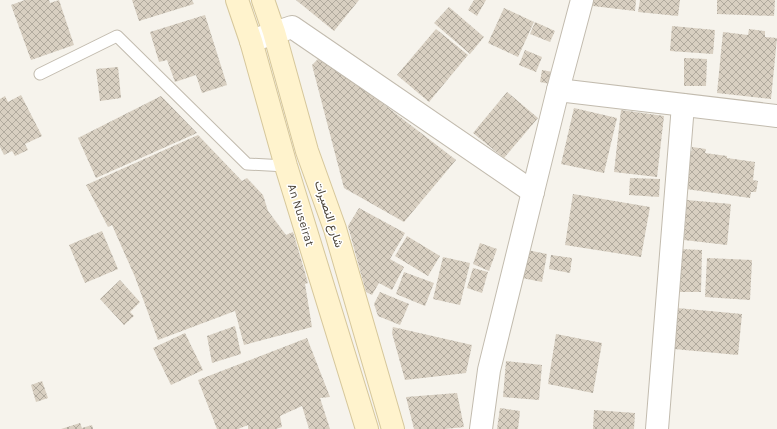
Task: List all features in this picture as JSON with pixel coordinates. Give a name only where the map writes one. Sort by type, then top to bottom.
[{"type":"main road","name":"An Nuseirat","points":[[237,0],[251,41],[286,166],[367,429]]},
{"type":"main road","name":"شارع النصيرات","points":[[263,0],[274,32],[307,151],[335,229],[393,429]]},
{"type":"street","points":[[481,429],[489,370],[558,90],[582,0]]},
{"type":"street","points":[[251,41],[292,27],[533,192]]},
{"type":"street","points":[[558,90],[777,116]]},
{"type":"street","points":[[657,429],[683,105]]},
{"type":"lane","points":[[40,74],[117,36],[247,164],[286,166]]},
{"type":"building","points":[[25,0],[49,0],[50,3],[59,0],[74,45],[31,60],[11,5]]},
{"type":"building","points":[[132,0],[192,0],[194,4],[139,21]]},
{"type":"building","points":[[296,0],[359,0],[334,31]]},
{"type":"building","points":[[474,0],[486,0],[477,16],[468,10]]},
{"type":"building","points":[[593,0],[636,0],[635,11],[593,6]]},
{"type":"building","points":[[640,0],[680,0],[678,16],[638,12]]},
{"type":"building","points":[[717,0],[775,0],[774,16],[717,14]]},
{"type":"building","points":[[449,7],[484,37],[470,54],[434,23]]},
{"type":"building","points":[[504,8],[534,22],[518,57],[488,43]]},
{"type":"building","points":[[205,15],[227,85],[202,93],[196,75],[175,82],[167,60],[159,62],[150,32]]},
{"type":"building","points":[[535,22],[555,31],[550,42],[530,34]]},
{"type":"building","points":[[672,26],[715,30],[713,54],[670,51]]},
{"type":"building","points":[[436,29],[468,55],[429,102],[397,75]]},
{"type":"building","points":[[749,29],[765,31],[765,37],[777,38],[771,99],[717,93],[723,32],[748,35]]},
{"type":"building","points":[[525,50],[542,57],[536,72],[519,65]]},
{"type":"building","points":[[321,56],[456,160],[404,222],[344,188],[312,65]]},
{"type":"building","points":[[684,58],[707,59],[706,86],[684,86]]},
{"type":"building","points":[[118,67],[121,98],[100,101],[96,69]]},
{"type":"building","points":[[542,70],[553,72],[550,84],[540,82]]},
{"type":"building","points":[[507,92],[538,118],[504,158],[473,133]]},
{"type":"building","points":[[21,95],[42,136],[25,144],[28,150],[15,156],[12,151],[4,155],[0,147],[0,99],[5,96],[8,102]]},
{"type":"building","points":[[161,96],[197,133],[96,178],[78,138]]},
{"type":"building","points":[[574,108],[617,118],[604,173],[561,164]]},
{"type":"building","points":[[621,110],[664,116],[657,177],[614,172]]},
{"type":"building","points":[[198,135],[242,181],[247,178],[263,195],[268,211],[286,235],[293,232],[308,283],[305,284],[312,327],[244,345],[235,311],[158,340],[135,277],[112,225],[108,227],[86,185]]},
{"type":"building","points":[[692,147],[706,149],[705,153],[755,162],[753,180],[758,181],[756,192],[751,192],[750,198],[679,188],[684,150],[692,151]]},
{"type":"building","points":[[630,178],[660,179],[659,197],[629,195]]},
{"type":"building","points":[[573,194],[650,207],[641,257],[565,245]]},
{"type":"building","points":[[687,200],[731,204],[727,245],[684,240]]},
{"type":"building","points":[[359,208],[405,233],[390,259],[404,267],[392,290],[379,283],[372,295],[366,292],[348,226]]},
{"type":"building","points":[[102,231],[118,269],[85,283],[69,245]]},
{"type":"building","points":[[407,236],[440,256],[428,276],[395,256]]},
{"type":"building","points":[[480,243],[497,249],[489,271],[473,264]]},
{"type":"building","points":[[679,249],[702,250],[701,292],[677,292]]},
{"type":"building","points":[[527,250],[547,254],[542,282],[522,278]]},
{"type":"building","points":[[551,255],[572,258],[570,273],[549,269]]},
{"type":"building","points":[[443,257],[470,263],[460,305],[433,299]]},
{"type":"building","points":[[707,258],[752,260],[750,300],[705,297]]},
{"type":"building","points":[[473,268],[488,272],[482,293],[467,288]]},
{"type":"building","points":[[404,272],[434,283],[425,306],[396,294]]},
{"type":"building","points":[[120,280],[140,302],[130,312],[134,316],[124,325],[100,299]]},
{"type":"building","points":[[380,292],[409,304],[400,325],[378,316],[374,304]]},
{"type":"building","points":[[677,308],[742,314],[738,355],[674,349]]},
{"type":"building","points":[[235,326],[241,354],[212,363],[207,336]]},
{"type":"building","points":[[393,327],[472,345],[466,373],[405,380],[392,333]]},
{"type":"building","points":[[185,333],[203,370],[171,385],[153,348]]},
{"type":"building","points":[[556,334],[602,343],[593,393],[548,384]]},
{"type":"building","points":[[307,338],[330,397],[320,398],[330,429],[309,429],[302,406],[280,416],[282,427],[276,429],[248,429],[248,425],[238,429],[217,429],[198,380]]},
{"type":"building","points":[[506,361],[542,365],[539,400],[503,397]]},
{"type":"building","points":[[42,381],[48,398],[36,402],[31,385]]},
{"type":"building","points":[[457,393],[464,427],[445,429],[414,429],[406,397]]},
{"type":"building","points":[[500,408],[520,411],[518,429],[497,429]]},
{"type":"building","points":[[594,410],[635,413],[634,429],[593,429]]},
{"type":"building","points":[[80,423],[82,428],[92,425],[93,429],[61,429]]}]
